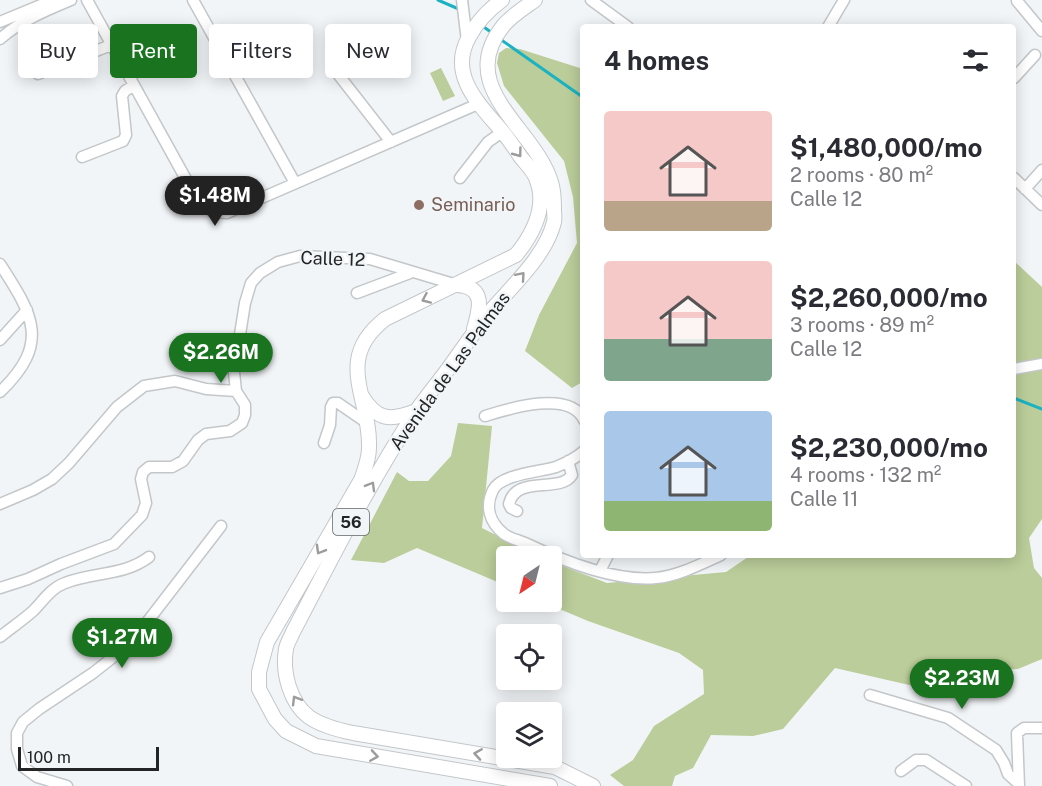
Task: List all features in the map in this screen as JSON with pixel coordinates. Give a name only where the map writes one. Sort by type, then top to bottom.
[{"type":"main road","name":"Avenida de Las Palmas","points":[[502,0],[482,17],[469,36],[462,56],[461,68],[465,82],[478,104],[536,177],[540,197],[536,226],[529,240],[516,255],[457,285],[400,310],[377,325],[361,348],[357,373],[358,389],[368,423],[368,459],[361,480],[267,642],[259,672],[259,688],[266,705],[286,731],[316,746],[550,786]]},
{"type":"main road","name":"Avenida de Las Palmas","points":[[535,0],[504,24],[492,46],[488,70],[493,92],[499,104],[531,144],[551,180],[554,195],[554,222],[535,260],[473,334],[416,411],[364,497],[286,648],[288,680],[292,694],[308,716],[331,728],[555,767],[594,786]]},
{"type":"main road","points":[[457,285],[467,286],[475,292],[479,300],[473,334]]},
{"type":"main road","points":[[358,389],[376,412],[388,418],[399,418],[416,411]]},
{"type":"street","points":[[0,22],[53,0]]},
{"type":"street","points":[[0,39],[7,32],[45,11],[72,0]]},
{"type":"street","points":[[87,0],[110,43]]},
{"type":"street","points":[[193,0],[296,183]]},
{"type":"street","points":[[462,0],[469,36]]},
{"type":"street","points":[[591,0],[624,24]]},
{"type":"street","points":[[830,24],[844,0]]},
{"type":"street","points":[[1017,1],[1042,31]]},
{"type":"street","points":[[1016,76],[1035,55]]},
{"type":"street","points":[[129,78],[198,201],[213,212],[227,213],[478,104]]},
{"type":"street","points":[[341,78],[391,142]]},
{"type":"street","points":[[82,157],[123,141],[126,135],[122,96],[133,86]]},
{"type":"street","points":[[460,178],[488,142],[502,132]]},
{"type":"street","points":[[1025,189],[1042,170]]},
{"type":"street","points":[[1016,180],[1042,205]]},
{"type":"street","name":"Calle 12","points":[[0,588],[114,544],[142,515],[146,503],[141,479],[143,472],[149,467],[172,467],[183,461],[198,440],[206,434],[230,431],[242,423],[245,405],[236,391],[234,372],[245,303],[251,283],[260,273],[278,262],[300,256],[370,259],[410,273],[457,285]]},
{"type":"street","points":[[0,264],[27,310],[33,333],[30,353],[21,369],[0,392]]},
{"type":"street","points":[[357,293],[410,273]]},
{"type":"street","points":[[0,340],[27,310]]},
{"type":"street","points":[[1016,369],[1042,364]]},
{"type":"street","points":[[0,504],[52,479],[69,463],[117,407],[144,386],[175,381],[206,389],[236,391]]},
{"type":"street","points":[[324,443],[330,425],[333,403],[338,403],[368,423]]},
{"type":"street","points":[[485,417],[520,405],[545,403],[561,405],[580,413]]},
{"type":"street","points":[[517,511],[509,504],[514,493],[521,489],[570,479],[576,457]]},
{"type":"street","points":[[576,457],[556,467],[508,478],[494,487],[488,503],[490,518],[504,534],[542,552],[600,571],[632,577],[657,578],[713,558]]},
{"type":"street","points":[[68,786],[37,777],[22,766],[17,749],[17,733],[24,722],[39,709],[131,644],[221,526]]},
{"type":"street","points":[[0,637],[34,610],[44,597],[62,583],[94,575],[121,572],[149,557]]},
{"type":"street","points":[[600,571],[606,558]]},
{"type":"street","points":[[870,695],[948,718],[996,750],[1008,774],[1019,784]]},
{"type":"street","points":[[1019,784],[1017,733],[1024,728],[1042,728]]},
{"type":"street","points":[[901,771],[916,760],[926,760],[966,786]]},
{"type":"green space","points":[[506,48],[520,49],[580,68],[580,383],[572,388],[525,351],[539,315],[577,243],[573,197],[564,161],[504,86],[497,63],[499,53]]},
{"type":"green space","points":[[441,68],[455,96],[443,101],[430,73]]},
{"type":"green space","points":[[1016,263],[1042,287],[1042,519],[1029,538],[1034,568],[1042,578],[1042,659],[1018,669],[961,672],[931,690],[835,668],[783,729],[753,736],[711,735],[693,768],[675,776],[672,786],[624,786],[610,775],[633,760],[654,726],[704,694],[703,670],[679,653],[562,610],[562,566],[607,583],[726,572],[747,558],[1016,558]]},
{"type":"green space","points":[[458,423],[492,426],[482,528],[518,546],[496,546],[496,581],[417,548],[384,563],[351,560],[397,472],[409,481],[428,481],[451,456]]},
{"type":"waterway","points":[[438,0],[461,10]]},
{"type":"waterway","points":[[481,25],[495,35]]},
{"type":"waterway","points":[[500,39],[580,95]]},
{"type":"waterway","points":[[1016,399],[1042,409]]},
{"type":"place","name":"Seminario","points":[[419,205]]}]
